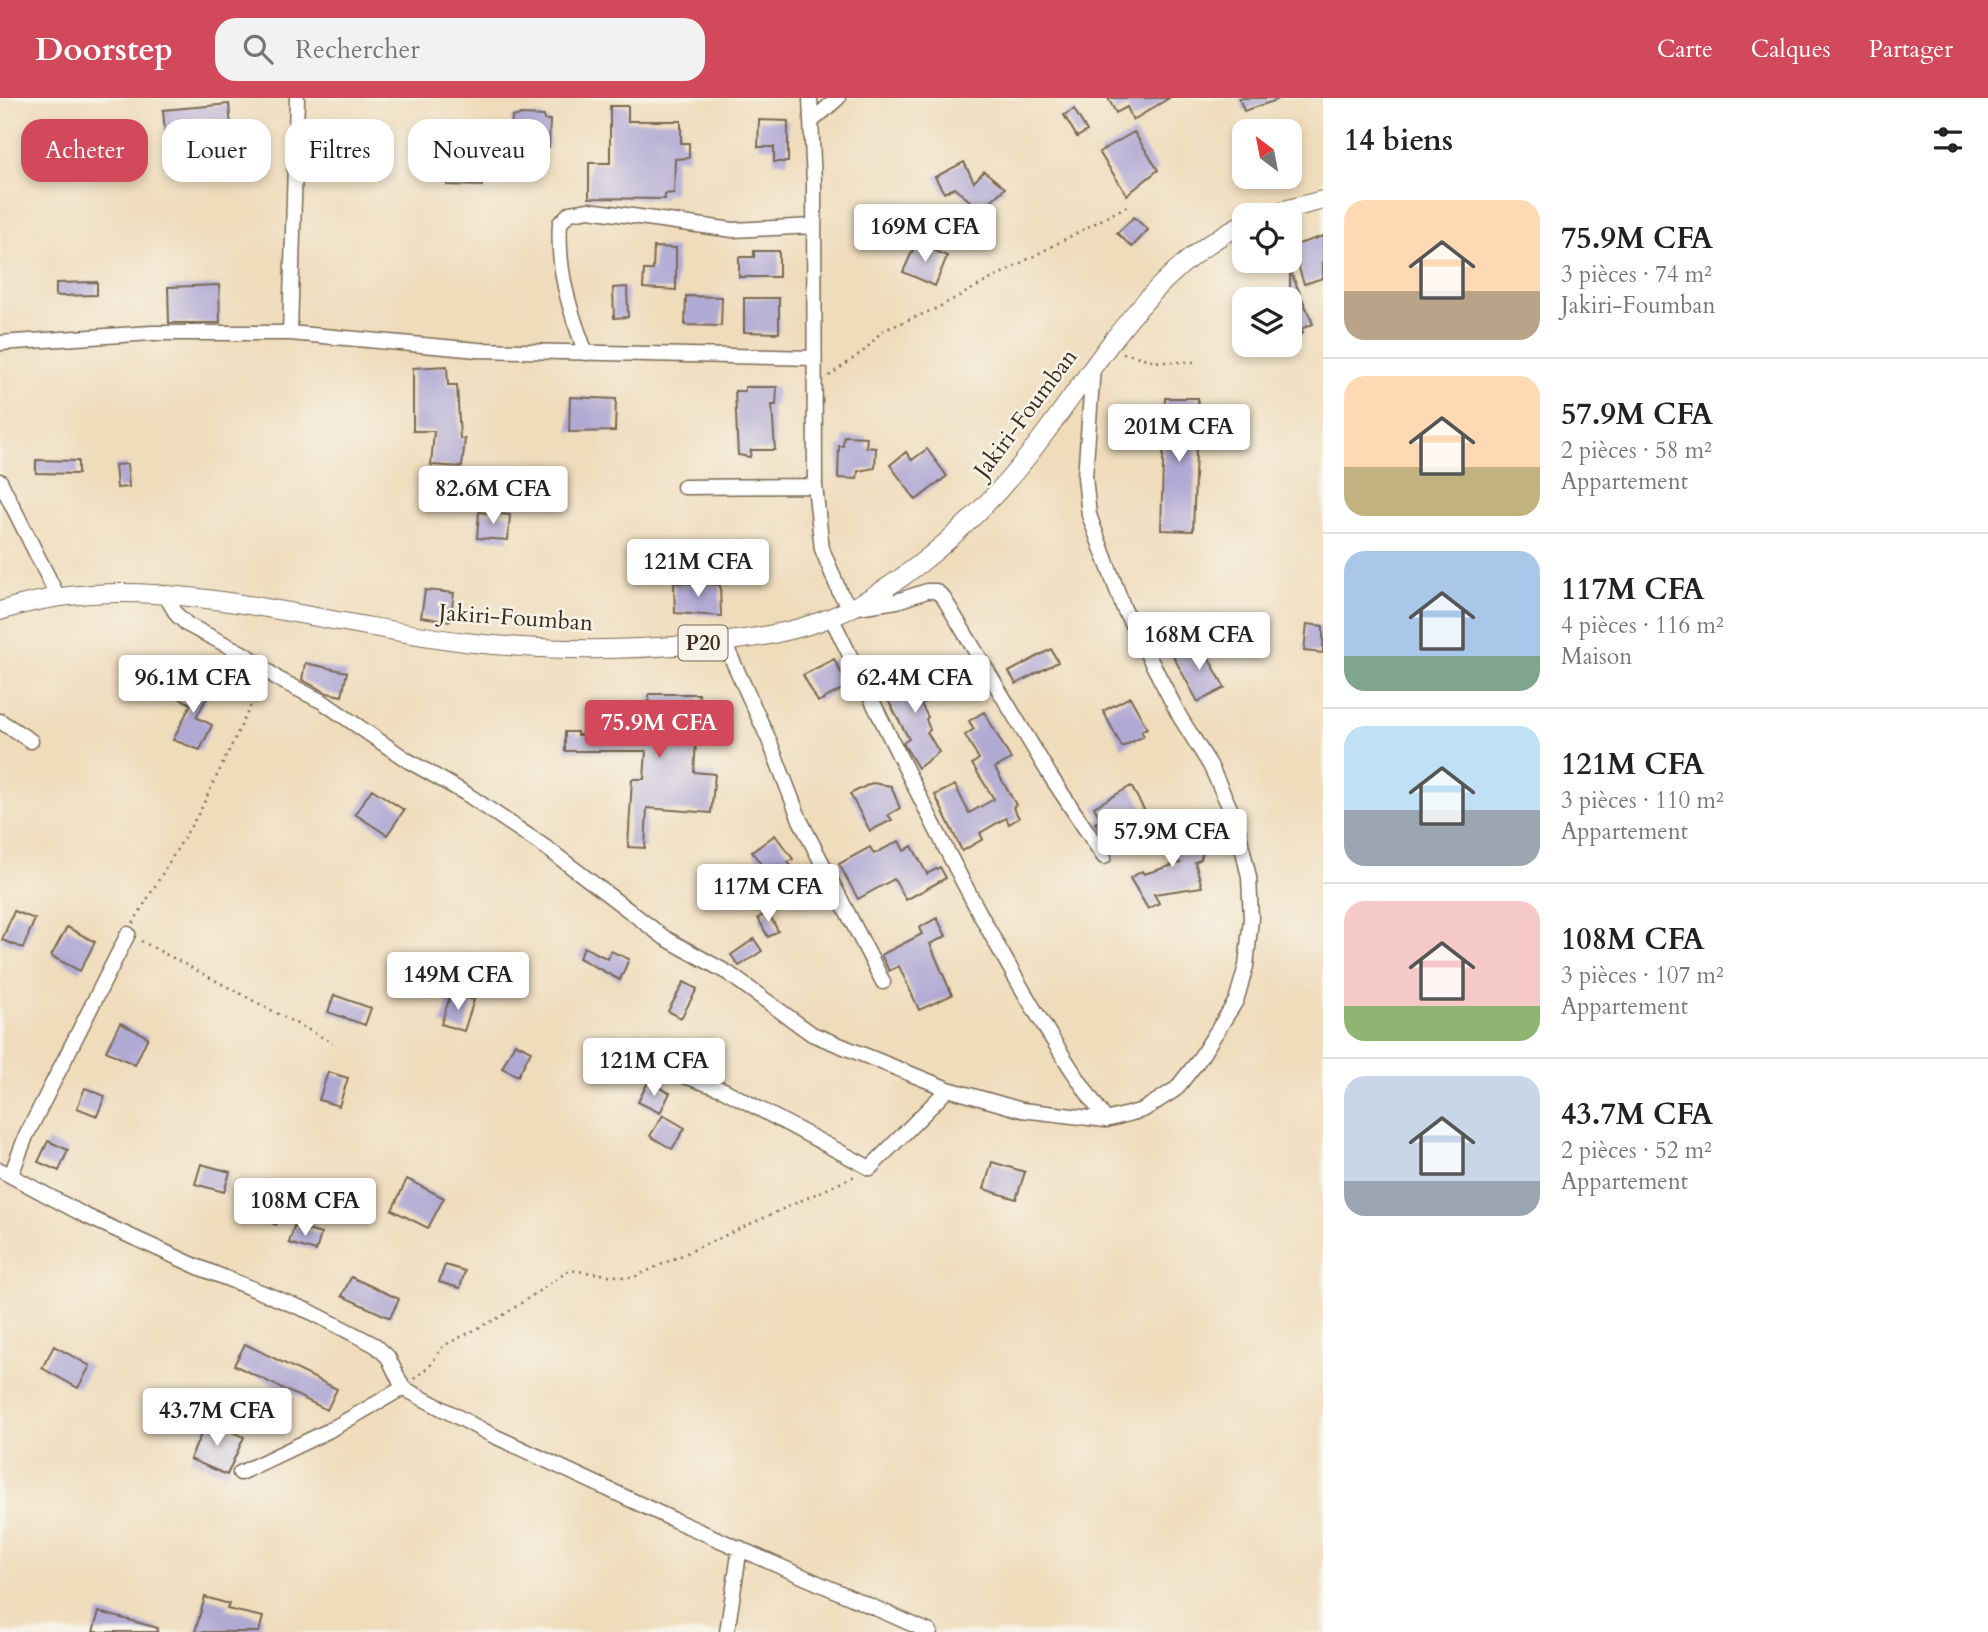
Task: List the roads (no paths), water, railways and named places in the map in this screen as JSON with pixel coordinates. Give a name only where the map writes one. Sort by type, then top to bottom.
[{"type":"main road","points":[[1302,205],[1323,200]]},
{"type":"main road","name":"Jakiri-Foumban","points":[[0,611],[58,597],[165,595],[229,601],[466,642],[644,649],[724,642],[789,632],[851,608],[916,565],[993,496],[1021,465],[1093,364],[1156,289],[1187,259],[1232,229]]},
{"type":"street","points":[[290,333],[297,98]]},
{"type":"street","points":[[810,98],[813,120],[815,485],[822,549],[840,593],[851,608],[897,601],[927,591],[936,591],[943,597],[1051,777],[1104,857]]},
{"type":"street","points":[[813,120],[838,98]]},
{"type":"street","points":[[586,353],[566,302],[561,271],[560,223],[570,214],[589,210],[733,230],[814,226]]},
{"type":"street","points":[[0,343],[152,333],[290,333],[478,350],[813,358]]},
{"type":"street","points":[[165,595],[177,615],[188,625],[248,656],[278,679],[323,702],[407,760],[465,793],[548,849],[665,937],[728,973],[812,1034],[948,1089],[1022,1110],[1106,1120],[1143,1110],[1176,1089],[1198,1061],[1236,1001],[1246,966],[1251,919],[1249,877],[1236,821],[1210,765],[1174,705],[1124,609],[1089,515],[1085,477],[1093,364]]},
{"type":"street","points":[[0,481],[58,597]]},
{"type":"street","points":[[684,486],[815,485]]},
{"type":"street","points":[[831,617],[981,912],[1058,1052],[1106,1120]]},
{"type":"street","points":[[724,642],[769,740],[800,820],[883,982]]},
{"type":"street","points":[[0,721],[31,741]]},
{"type":"street","points":[[128,934],[26,1136],[5,1172],[86,1216],[198,1267],[312,1312],[375,1345],[388,1357],[403,1388],[492,1435],[930,1632]]},
{"type":"street","points":[[676,1073],[724,1090],[870,1168],[948,1089]]},
{"type":"street","points":[[240,1473],[328,1432],[403,1388]]},
{"type":"street","points":[[727,1632],[740,1548]]}]
